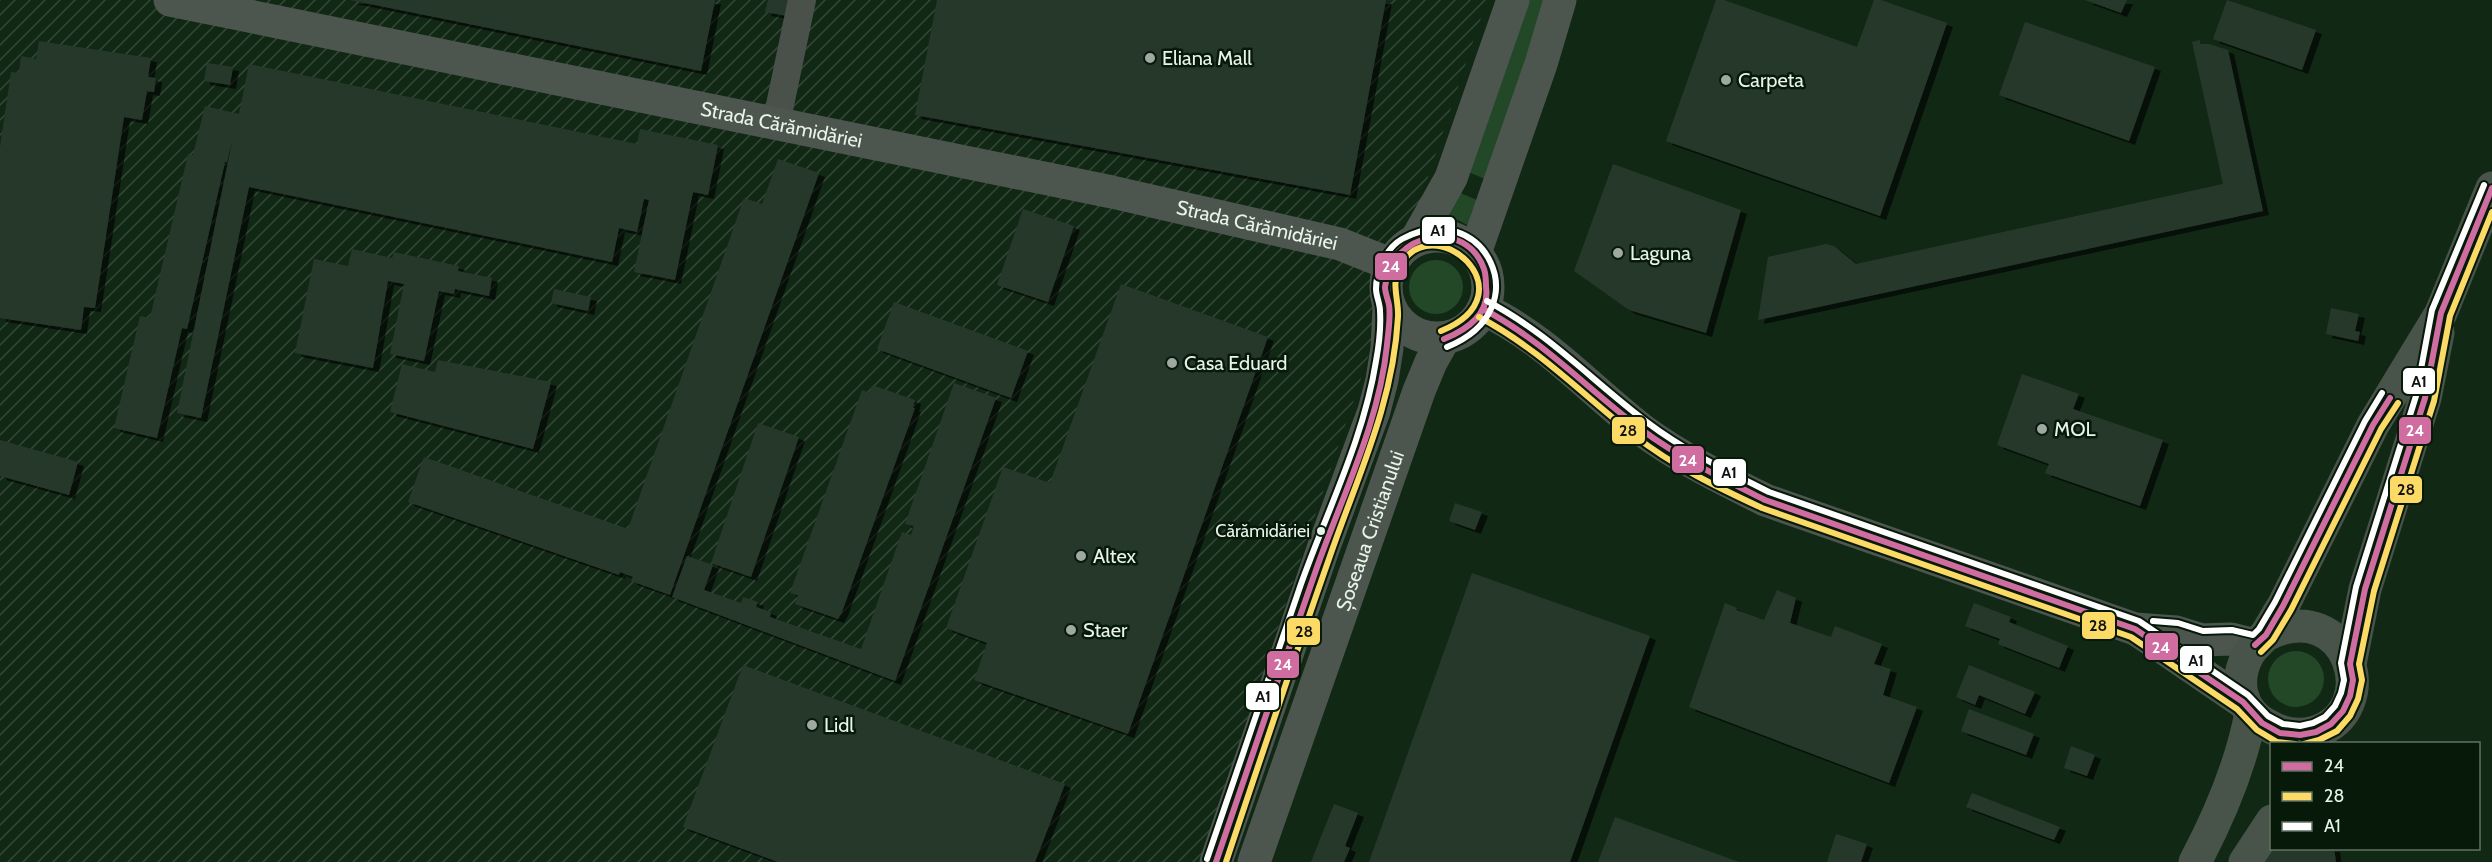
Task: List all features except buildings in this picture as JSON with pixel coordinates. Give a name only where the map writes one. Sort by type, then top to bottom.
[{"type":"main road","points":[[2194,862],[2212,830],[2245,745],[2247,707],[2241,678],[2248,655],[2283,606],[2373,425],[2441,313],[2492,188]]},
{"type":"main road","points":[[2350,664],[2366,589],[2426,398],[2441,313]]},
{"type":"main road","points":[[2247,707],[2262,723],[2280,733],[2327,734],[2350,696],[2353,680],[2350,664],[2343,649],[2331,636],[2319,629],[2292,625],[2260,640]]},
{"type":"main road","points":[[2245,862],[2270,823]]},
{"type":"street","name":"Strada Cărămidăriei","points":[[170,0],[1112,192],[1340,244],[1390,264]]},
{"type":"street","points":[[776,124],[802,0]]},
{"type":"street","points":[[1416,240],[1451,178],[1513,0]]},
{"type":"street","points":[[1475,253],[1541,64],[1560,0]]},
{"type":"street","points":[[1432,236],[1448,237],[1463,243],[1475,253],[1484,267],[1488,283],[1487,299],[1478,318],[1463,332],[1444,339],[1430,339],[1406,329],[1389,308],[1385,290],[1390,264],[1404,248],[1416,240],[1432,236]]},
{"type":"street","name":"Șoseaua Cristianului","points":[[1216,862],[1323,549],[1374,411],[1387,348],[1389,308]]},
{"type":"street","points":[[1483,309],[1509,321],[1533,337],[1643,430],[1710,473],[1765,500],[2135,629],[2176,632],[2202,640],[2260,640]]},
{"type":"street","name":"Șoseaua Cristianului","points":[[1254,862],[1419,391],[1444,339]]},
{"type":"street","points":[[2135,629],[2247,707]]},
{"type":"shaded area","points":[[0,0],[1487,0],[1200,862],[0,862]]},
{"type":"shaded area","points":[[1487,0],[2492,0],[2492,862],[1200,862]]},
{"type":"shaded area","points":[[1527,0],[1547,0],[1485,179],[1466,171]]},
{"type":"shaded area","points":[[1458,192],[1477,200],[1471,214],[1471,227],[1458,220],[1445,218]]},
{"type":"shaded area","points":[[1436,260],[1446,262],[1455,268],[1461,277],[1463,287],[1461,297],[1455,306],[1446,312],[1436,314],[1426,312],[1417,306],[1411,297],[1409,287],[1411,277],[1417,268],[1426,262]]},
{"type":"shaded area","points":[[2291,651],[2301,651],[2316,659],[2322,668],[2324,679],[2322,690],[2316,699],[2301,707],[2291,707],[2280,702],[2273,695],[2268,684],[2268,674],[2273,663],[2280,656]]},
{"type":"transit line","name":"A1","points":[[1487,301],[1531,328],[1628,407],[1691,452],[1769,492],[2139,621],[2248,695],[2268,716],[2283,724],[2300,726],[2325,717],[2335,706],[2341,693],[2344,680],[2341,663],[2356,587],[2416,396],[2432,310],[2484,185]]},
{"type":"transit line","name":"24","points":[[1483,309],[1546,351],[1642,430],[1671,450],[1718,476],[1765,500],[2135,629],[2243,702],[2262,723],[2280,733],[2300,735],[2316,732],[2331,724],[2343,711],[2350,696],[2353,680],[2350,664],[2365,589],[2425,398],[2441,313],[2492,188]]},
{"type":"transit line","name":"28","points":[[2312,742],[2337,731],[2350,716],[2358,699],[2362,680],[2359,664],[2374,591],[2434,401],[2450,316],[2492,212]]},
{"type":"transit line","name":"A1","points":[[1207,859],[1301,584],[1363,418],[1379,342],[1380,311],[1376,282],[1380,268],[1396,243],[1431,229],[1457,232],[1477,244],[1490,262],[1496,285],[1491,308],[1476,330],[1447,347]]},
{"type":"transit line","name":"24","points":[[1216,862],[1316,570],[1368,431],[1383,374],[1389,330],[1390,310],[1385,287],[1390,268],[1400,253],[1414,243],[1430,238],[1446,238],[1462,242],[1475,253],[1486,276],[1486,297],[1480,313],[1468,326],[1444,339]]},
{"type":"transit line","name":"28","points":[[1226,862],[1303,632],[1382,410],[1395,349],[1398,317],[1395,286],[1399,268],[1414,251],[1432,246],[1451,250],[1467,261],[1477,277],[1478,296],[1467,315],[1441,331]]},
{"type":"transit line","name":"28","points":[[1479,317],[1501,329],[1541,357],[1650,447],[1681,467],[1762,508],[2131,637],[2237,709],[2257,730],[2277,742]]},
{"type":"transit line","name":"A1","points":[[2153,621],[2178,623],[2203,631],[2232,630],[2253,635],[2275,602],[2365,421],[2382,393]]},
{"type":"transit line","name":"24","points":[[2255,645],[2266,635],[2283,606],[2373,425],[2390,398]]},
{"type":"transit line","name":"28","points":[[2261,652],[2273,640],[2291,610],[2381,429],[2398,403]]},
{"type":"place","name":"Eliana Mall","points":[[1150,58]]},
{"type":"place","name":"Carpeta","points":[[1726,80]]},
{"type":"place","name":"Laguna","points":[[1618,253]]},
{"type":"place","name":"Casa Eduard","points":[[1172,363]]},
{"type":"place","name":"MOL","points":[[2042,429]]},
{"type":"place","name":"Cărămidăriei","points":[[1321,531]]},
{"type":"place","name":"Altex","points":[[1081,556]]},
{"type":"place","name":"Staer","points":[[1071,630]]},
{"type":"place","name":"Lidl","points":[[812,725]]}]
